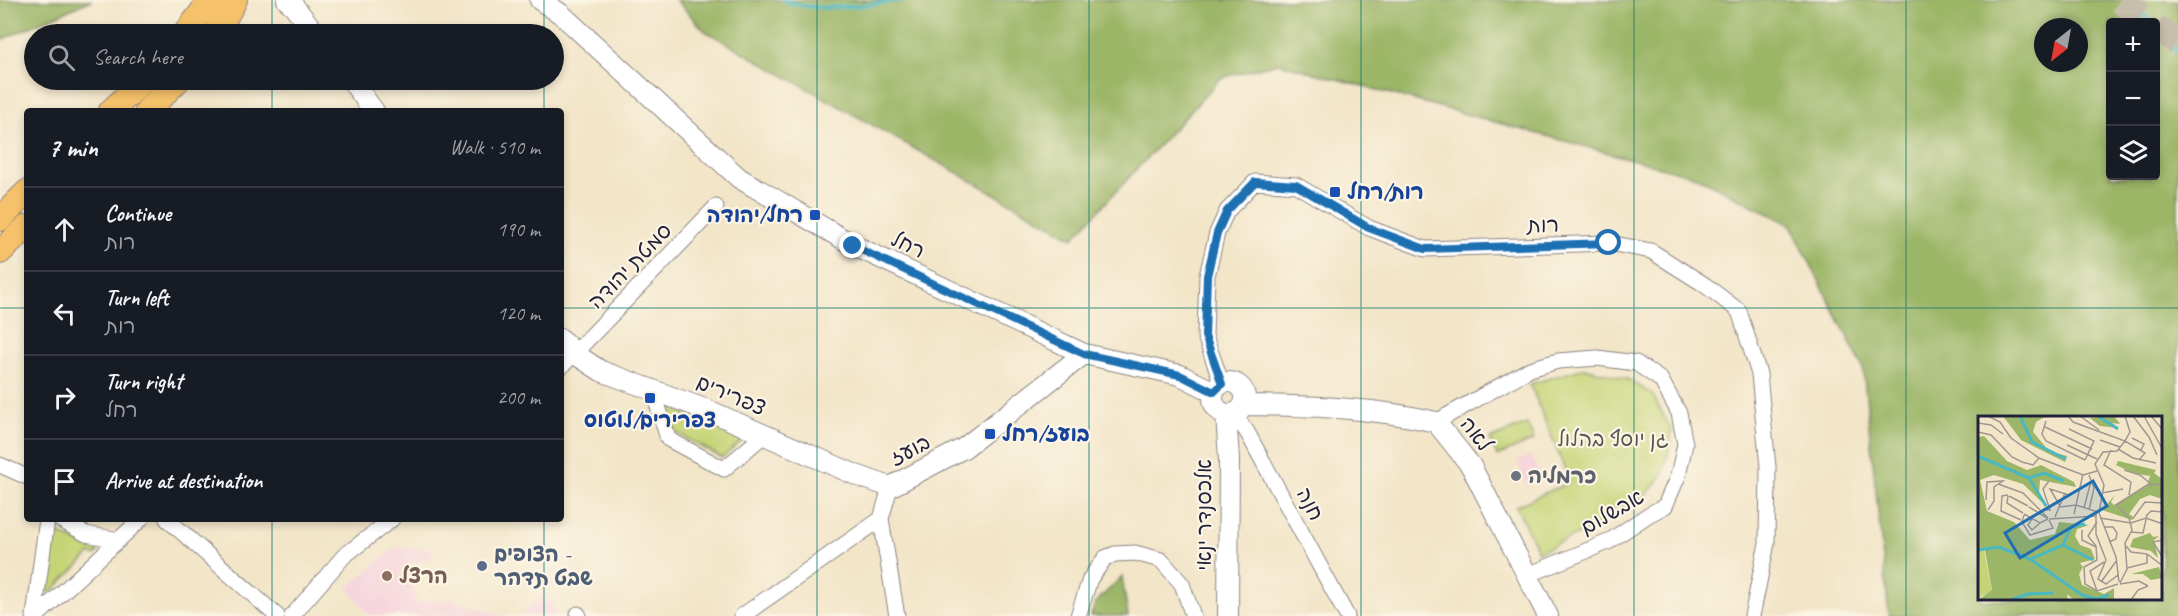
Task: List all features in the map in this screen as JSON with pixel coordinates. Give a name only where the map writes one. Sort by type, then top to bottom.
[{"type":"main road","points":[[198,24],[229,1]]},
{"type":"main road","points":[[220,24],[229,1]]},
{"type":"main road","points":[[114,108],[133,90]]},
{"type":"main road","points":[[150,108],[168,90]]},
{"type":"main road","points":[[0,219],[24,195]]},
{"type":"main road","points":[[0,252],[24,230]]},
{"type":"street","name":"רחל","points":[[540,0],[556,7],[739,178],[853,246],[1084,354],[1180,375],[1218,388]]},
{"type":"street","points":[[290,2],[308,24]]},
{"type":"street","points":[[358,90],[372,108]]},
{"type":"street","name":"רות","points":[[1218,388],[1205,336],[1207,276],[1217,233],[1227,211],[1255,182],[1296,185],[1369,228],[1425,249],[1609,243],[1651,250],[1705,285],[1739,311],[1759,374],[1768,467],[1767,543],[1752,616]]},
{"type":"street","name":"סמטת יהודה","points":[[568,361],[716,207]]},
{"type":"street","name":"בועז","points":[[881,519],[890,487],[964,448],[1084,354]]},
{"type":"street","name":"אבשלום","points":[[1436,422],[1530,369],[1558,361],[1597,357],[1636,363],[1661,380],[1679,413],[1685,444],[1678,476],[1665,506],[1608,542],[1528,575]]},
{"type":"street","name":"צפרירים","points":[[568,361],[653,390],[890,487]]},
{"type":"street","points":[[1230,382],[1238,385],[1245,394],[1235,411],[1221,412],[1214,403],[1218,388],[1230,382]]},
{"type":"street","points":[[653,390],[668,439],[724,469],[764,435]]},
{"type":"street","name":"לאה","points":[[1235,411],[1319,406],[1378,411],[1436,422],[1471,466],[1548,616]]},
{"type":"street","name":"אלכסנדר ינאי","points":[[1228,616],[1229,459],[1235,411]]},
{"type":"street","name":"חנה","points":[[1235,411],[1347,616]]},
{"type":"street","points":[[0,465],[24,476]]},
{"type":"street","points":[[742,616],[881,519],[897,616]]},
{"type":"street","points":[[36,616],[47,522]]},
{"type":"street","points":[[64,522],[86,534],[119,540]]},
{"type":"street","points":[[36,616],[138,522]]},
{"type":"street","points":[[170,522],[277,616]]},
{"type":"street","points":[[292,616],[344,556],[388,522]]},
{"type":"street","points":[[1078,616],[1090,579],[1105,558],[1115,554],[1135,553],[1161,560],[1182,584],[1193,616]]},
{"type":"shaded area","points":[[1531,455],[1542,479],[1527,486],[1517,461]]},
{"type":"shaded area","name":"הרצל","points":[[430,547],[434,557],[411,564],[416,602],[452,600],[505,616],[370,616],[348,588],[394,548]]},
{"type":"shaded area","points":[[543,593],[559,616],[521,616]]},
{"type":"green space","points":[[0,0],[92,0],[37,24],[24,24],[24,30],[0,40]]},
{"type":"green space","points":[[676,0],[2178,0],[2178,616],[1889,616],[1863,368],[1791,225],[1697,177],[1278,63],[1221,78],[1073,238],[705,31]]},
{"type":"green space","name":"גן יוסף בהלול","points":[[1585,368],[1627,379],[1652,394],[1672,431],[1666,463],[1663,473],[1642,498],[1608,520],[1538,552],[1516,506],[1570,482],[1530,384]]},
{"type":"green space","points":[[669,406],[744,439],[722,458],[675,432]]},
{"type":"green space","points":[[1527,424],[1534,440],[1497,456],[1490,439]]},
{"type":"green space","points":[[59,534],[97,548],[98,552],[95,555],[90,554],[51,592],[46,590],[53,539]]},
{"type":"green space","points":[[1122,577],[1128,616],[1091,616],[1095,603]]},
{"type":"waterway","points":[[783,0],[812,7],[828,8],[905,0]]},
{"type":"waterway","points":[[2129,0],[2146,18]]},
{"type":"waterway","points":[[2160,33],[2178,53]]},
{"type":"tunnel","points":[[2120,0],[2145,18]]},
{"type":"tunnel","points":[[2160,30],[2178,42]]},
{"type":"place","name":"רות/רחל","points":[[1335,192]]},
{"type":"place","name":"רחל/יהודה","points":[[815,215]]},
{"type":"place","name":"צפרירים/לוטוס","points":[[650,398]]},
{"type":"place","name":"בועז/רחל","points":[[990,434]]},
{"type":"place","name":"כרמליה","points":[[1516,476]]},
{"type":"place","name":"הצופים - שבט תדהר","points":[[482,566]]},
{"type":"place","name":"הרצל","points":[[387,576]]},
{"type":"route","points":[[853,246],[1084,354],[1180,375],[1214,392],[1222,384],[1205,336],[1207,276],[1217,233],[1227,211],[1255,182],[1296,185],[1369,228],[1425,249],[1609,243]]}]
